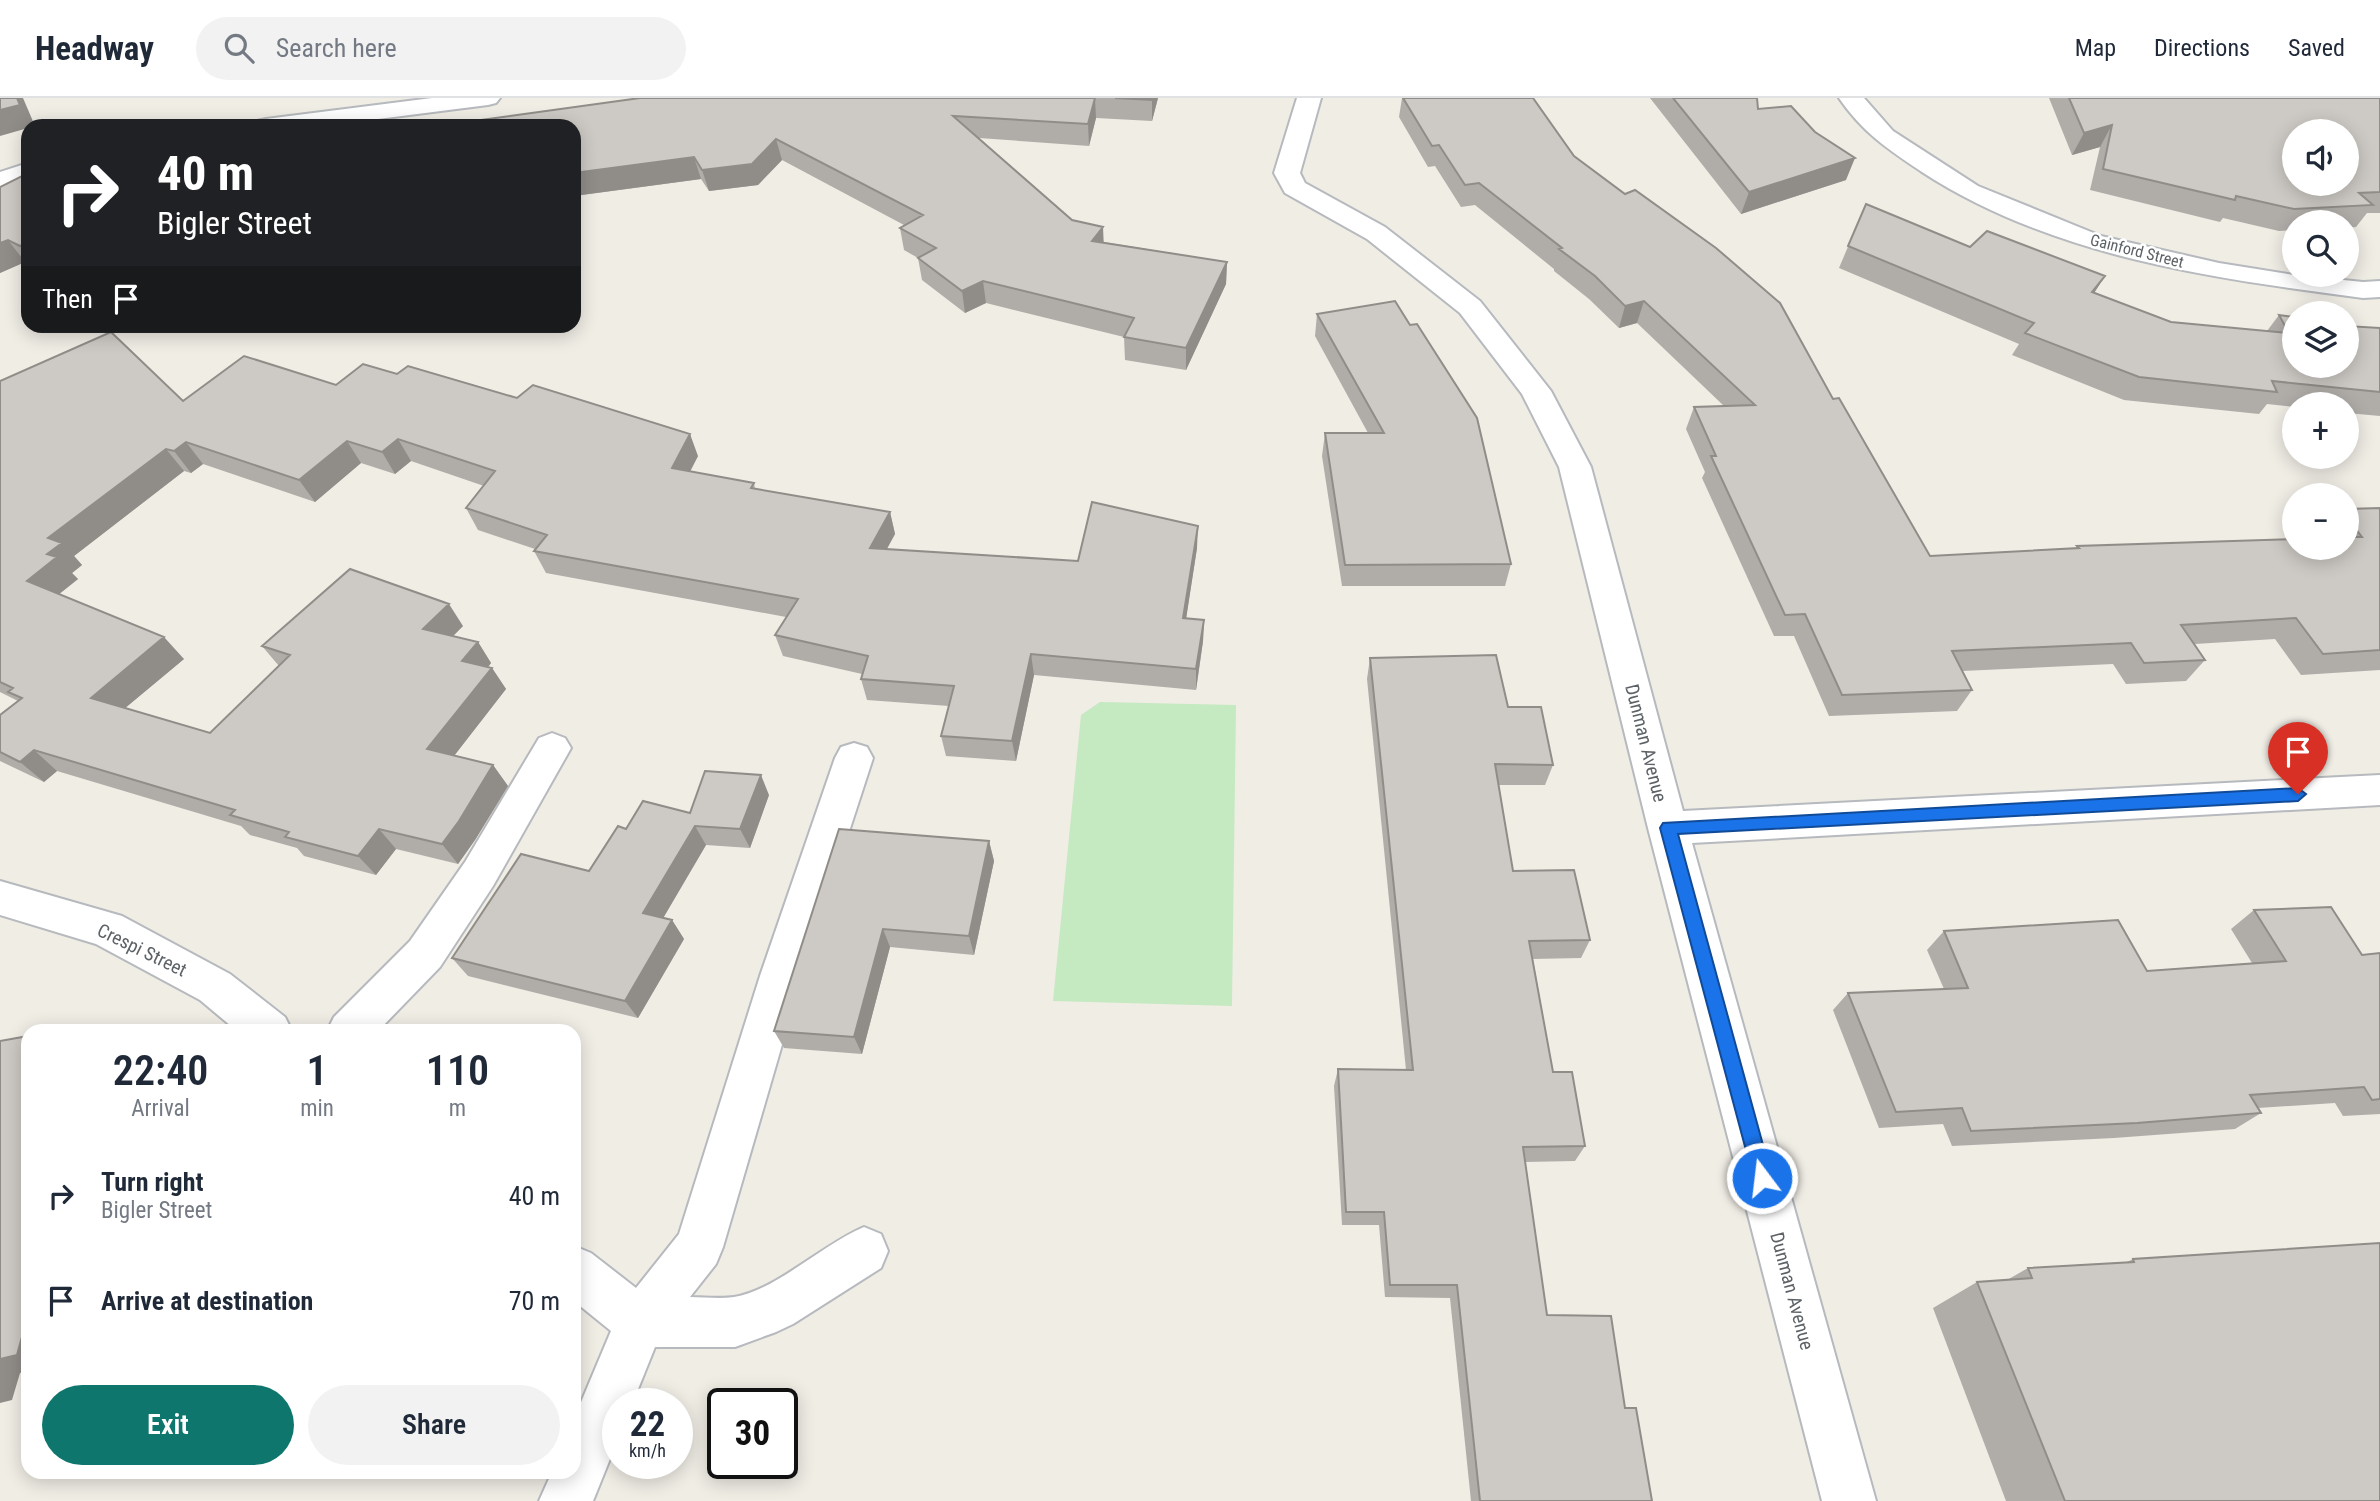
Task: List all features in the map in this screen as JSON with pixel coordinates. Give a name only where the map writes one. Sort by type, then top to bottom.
[{"type":"street","points":[[301,119],[360,107],[488,98]]},
{"type":"street","name":"Dunman Avenue","points":[[1309,98],[1287,173],[1294,188],[1376,233],[1470,307],[1536,391],[1576,467],[1668,828],[1849,1501]]},
{"type":"street","name":"Gainford Street","points":[[1851,98],[1884,136],[1969,191],[2093,242],[2219,271],[2363,290],[2380,289]]},
{"type":"street","points":[[0,180],[21,173]]},
{"type":"street","points":[[356,1024],[425,954],[479,874],[552,748]]},
{"type":"street","points":[[581,1465],[640,1321],[699,1247],[781,975],[854,758]]},
{"type":"street","points":[[1668,828],[2380,790]]},
{"type":"street","name":"Crespi Street","points":[[0,898],[107,929],[215,987],[261,1024]]},
{"type":"street","points":[[581,1275],[640,1321],[735,1322],[776,1307],[864,1251]]},
{"type":"street","points":[[566,1501],[575,1479]]},
{"type":"green space","points":[[1100,702],[1236,705],[1232,1006],[1053,1001],[1081,715]]},
{"type":"building","points":[[0,98],[17,98],[20,105],[0,110]]},
{"type":"building","points":[[640,98],[1095,98],[1088,124],[953,116],[1072,220],[1103,227],[1092,241],[1227,262],[1186,348],[1124,337],[1134,318],[983,281],[962,291],[918,258],[936,248],[900,228],[923,215],[776,139],[752,164],[702,170],[694,157],[581,172],[581,119],[488,119]]},
{"type":"building","points":[[1115,98],[1152,98],[1152,100]]},
{"type":"building","points":[[1403,98],[1533,98],[1574,156],[1625,194],[1635,190],[1716,248],[1780,303],[1833,399],[1839,398],[1930,556],[2079,548],[2077,546],[2282,539],[2282,560],[2359,560],[2359,537],[2362,537],[2359,533],[2359,509],[2380,508],[2380,650],[2323,654],[2296,618],[2181,625],[2205,660],[2144,663],[2131,643],[1952,651],[1972,690],[1842,695],[1805,614],[1785,615],[1711,456],[1716,456],[1694,407],[1755,405],[1644,301],[1625,306],[1595,276],[1559,249],[1562,248],[1479,183],[1465,185],[1439,145],[1432,146]]},
{"type":"building","points":[[1673,98],[1757,98],[1758,109],[1791,106],[1815,132],[1855,158],[1749,192]]},
{"type":"building","points":[[2069,98],[2380,98],[2380,192],[2359,193],[2373,205],[2294,209],[2236,196],[2235,200],[2103,169],[2112,125],[2084,133]]},
{"type":"building","points":[[21,176],[20,246],[8,240],[0,243],[0,187]]},
{"type":"building","points":[[1866,204],[1970,247],[1987,231],[2105,276],[2092,292],[2171,322],[2282,332],[2282,378],[2359,378],[2359,327],[2380,328],[2380,392],[2272,381],[2277,392],[2139,377],[2025,333],[2034,323],[1848,246]]},
{"type":"building","points":[[1395,301],[1410,325],[1417,324],[1477,418],[1511,564],[1345,565],[1325,433],[1384,433],[1317,314]]},
{"type":"building","points":[[109,333],[112,333],[183,401],[244,356],[336,385],[363,364],[397,374],[408,366],[517,398],[533,385],[690,434],[672,468],[754,483],[751,488],[890,512],[870,548],[1078,561],[1092,502],[1198,526],[1183,618],[1204,620],[1196,669],[1031,654],[1012,741],[941,736],[954,686],[861,679],[868,656],[775,635],[798,599],[534,551],[547,535],[466,508],[495,471],[398,439],[382,452],[347,441],[299,480],[186,442],[174,451],[166,449],[48,538],[62,543],[47,554],[57,557],[27,581],[164,637],[91,698],[210,733],[290,655],[262,646],[350,569],[449,604],[423,629],[478,642],[462,661],[492,668],[427,749],[493,765],[459,821],[442,844],[379,829],[358,856],[285,837],[289,832],[230,815],[235,810],[34,750],[20,762],[0,752],[0,715],[22,698],[8,692],[13,688],[0,682],[0,381]]},
{"type":"building","points":[[1496,655],[1508,707],[1541,707],[1553,765],[1495,764],[1513,871],[1574,870],[1590,940],[1529,941],[1553,1072],[1572,1072],[1585,1146],[1523,1147],[1547,1315],[1611,1316],[1625,1408],[1636,1408],[1652,1501],[1480,1501],[1457,1285],[1390,1285],[1384,1212],[1346,1212],[1338,1069],[1413,1070],[1370,658]]},
{"type":"building","points":[[705,771],[761,775],[740,829],[695,826],[643,913],[672,920],[625,1001],[452,958],[521,854],[589,871],[618,826],[626,829],[643,801],[690,813]]},
{"type":"building","points":[[839,829],[989,841],[969,936],[883,929],[854,1037],[774,1031]]},
{"type":"building","points":[[2331,907],[2362,955],[2380,953],[2380,1099],[2372,1100],[2364,1087],[2250,1095],[2261,1113],[2137,1123],[1971,1131],[1962,1108],[1896,1112],[1848,993],[1968,988],[1944,931],[2118,920],[2147,971],[2286,961],[2254,910]]},
{"type":"building","points":[[21,1037],[21,1340],[17,1355],[0,1359],[0,1041]]},
{"type":"building","points":[[2380,1243],[2380,1501],[2065,1501],[1977,1282],[2032,1278],[2028,1268]]},
{"type":"route","points":[[1762,1178],[1668,828],[2298,794]]}]
